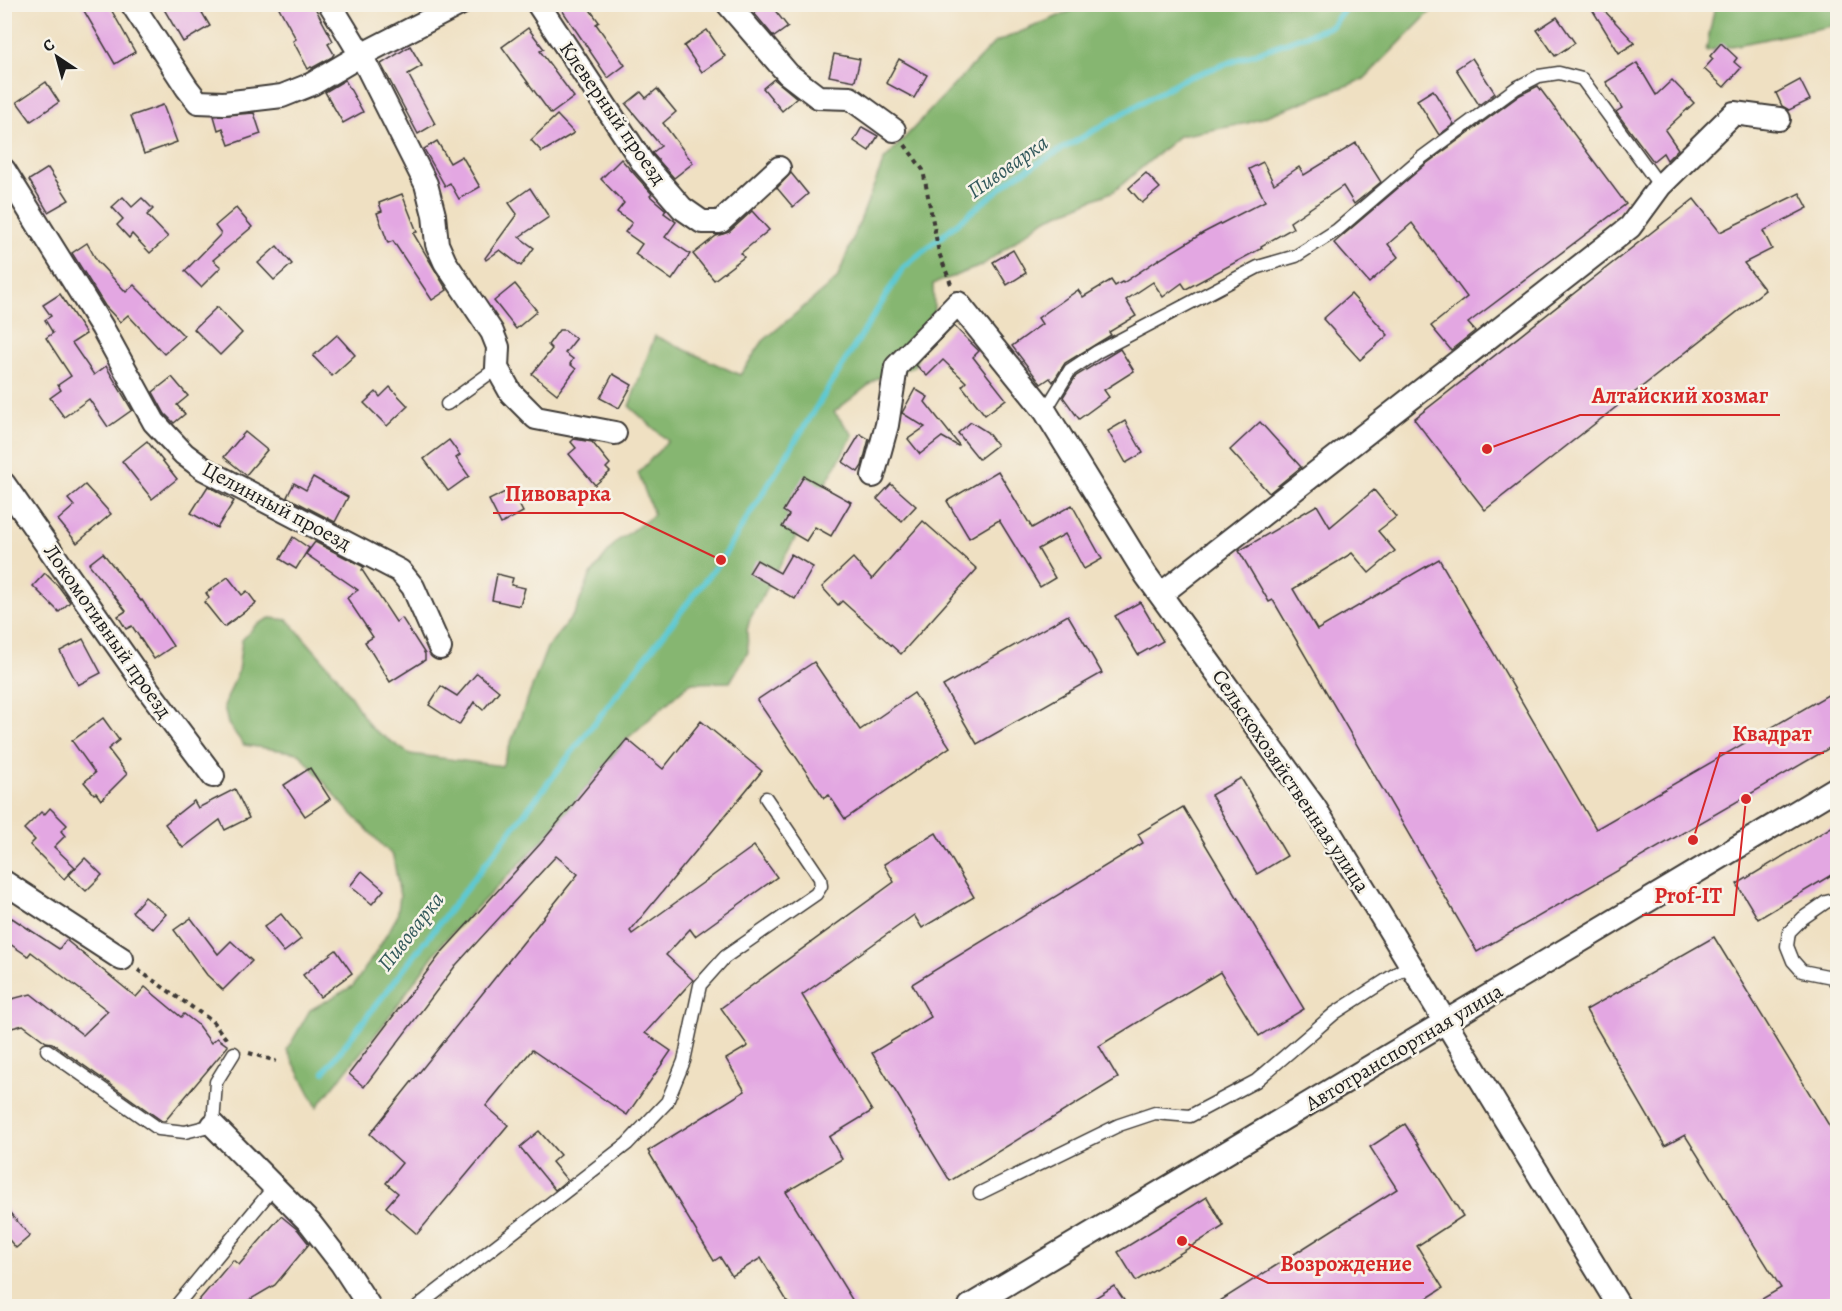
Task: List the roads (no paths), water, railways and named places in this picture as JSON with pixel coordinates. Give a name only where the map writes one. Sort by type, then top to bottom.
[{"type":"street","points":[[132,4],[198,102],[224,103],[282,96],[312,84],[361,55],[460,4]]},
{"type":"street","points":[[330,4],[361,55],[426,184],[435,215],[437,244],[446,262],[492,332],[498,347],[497,368],[512,393],[536,418],[615,434]]},
{"type":"street","name":"Клеверный проезд","points":[[538,4],[643,163],[682,208],[702,222],[720,222],[779,168]]},
{"type":"street","points":[[728,4],[788,74],[818,97],[850,98],[894,130]]},
{"type":"street","points":[[1161,594],[1630,228],[1660,186],[1734,113],[1779,119]]},
{"type":"street","name":"Целинный проезд","points":[[4,170],[102,327],[154,422],[184,454],[204,469],[400,571],[413,587],[440,648]]},
{"type":"street","name":"Сельскохозяйственная улица","points":[[873,476],[887,425],[896,367],[958,303],[1045,411],[1146,575],[1315,808],[1619,1306]]},
{"type":"street","name":"Локомотивный проезд","points":[[4,484],[140,678],[213,776]]},
{"type":"street","name":"Автотранспортная улица","points":[[970,1306],[1838,787]]},
{"type":"street","points":[[4,882],[123,959]]},
{"type":"street","points":[[213,1125],[310,1223],[369,1306]]},
{"type":"lane","points":[[1045,411],[1070,370],[1098,352],[1258,267],[1296,256],[1337,230],[1421,158],[1516,88],[1539,76],[1559,73],[1582,79],[1660,186]]},
{"type":"lane","points":[[447,404],[497,368]]},
{"type":"lane","points":[[418,1306],[627,1144],[667,1102],[684,1061],[700,985],[725,957],[816,894],[821,886],[820,878],[766,798]]},
{"type":"lane","points":[[1838,899],[1826,902],[1803,918],[1789,932],[1787,946],[1793,961],[1802,971],[1832,977],[1838,985]]},
{"type":"lane","points":[[980,1193],[1119,1125],[1155,1113],[1190,1116],[1256,1081],[1335,1013],[1411,964]]},
{"type":"lane","points":[[47,1050],[159,1129],[185,1132],[213,1125],[216,1082],[234,1053]]},
{"type":"lane","points":[[176,1306],[274,1187]]},
{"type":"waterway","name":"Пивоварка","points":[[324,1072],[721,560],[904,267],[1014,177],[1181,80],[1332,26],[1348,4]]},
{"type":"place","name":"Алтайский хозмаг","points":[[1487,449]]},
{"type":"place","name":"Пивоварка","points":[[721,560]]},
{"type":"place","name":"Prof-IT","points":[[1746,799]]},
{"type":"place","name":"Квадрат","points":[[1693,840]]},
{"type":"place","name":"Возрождение","points":[[1182,1241]]}]
